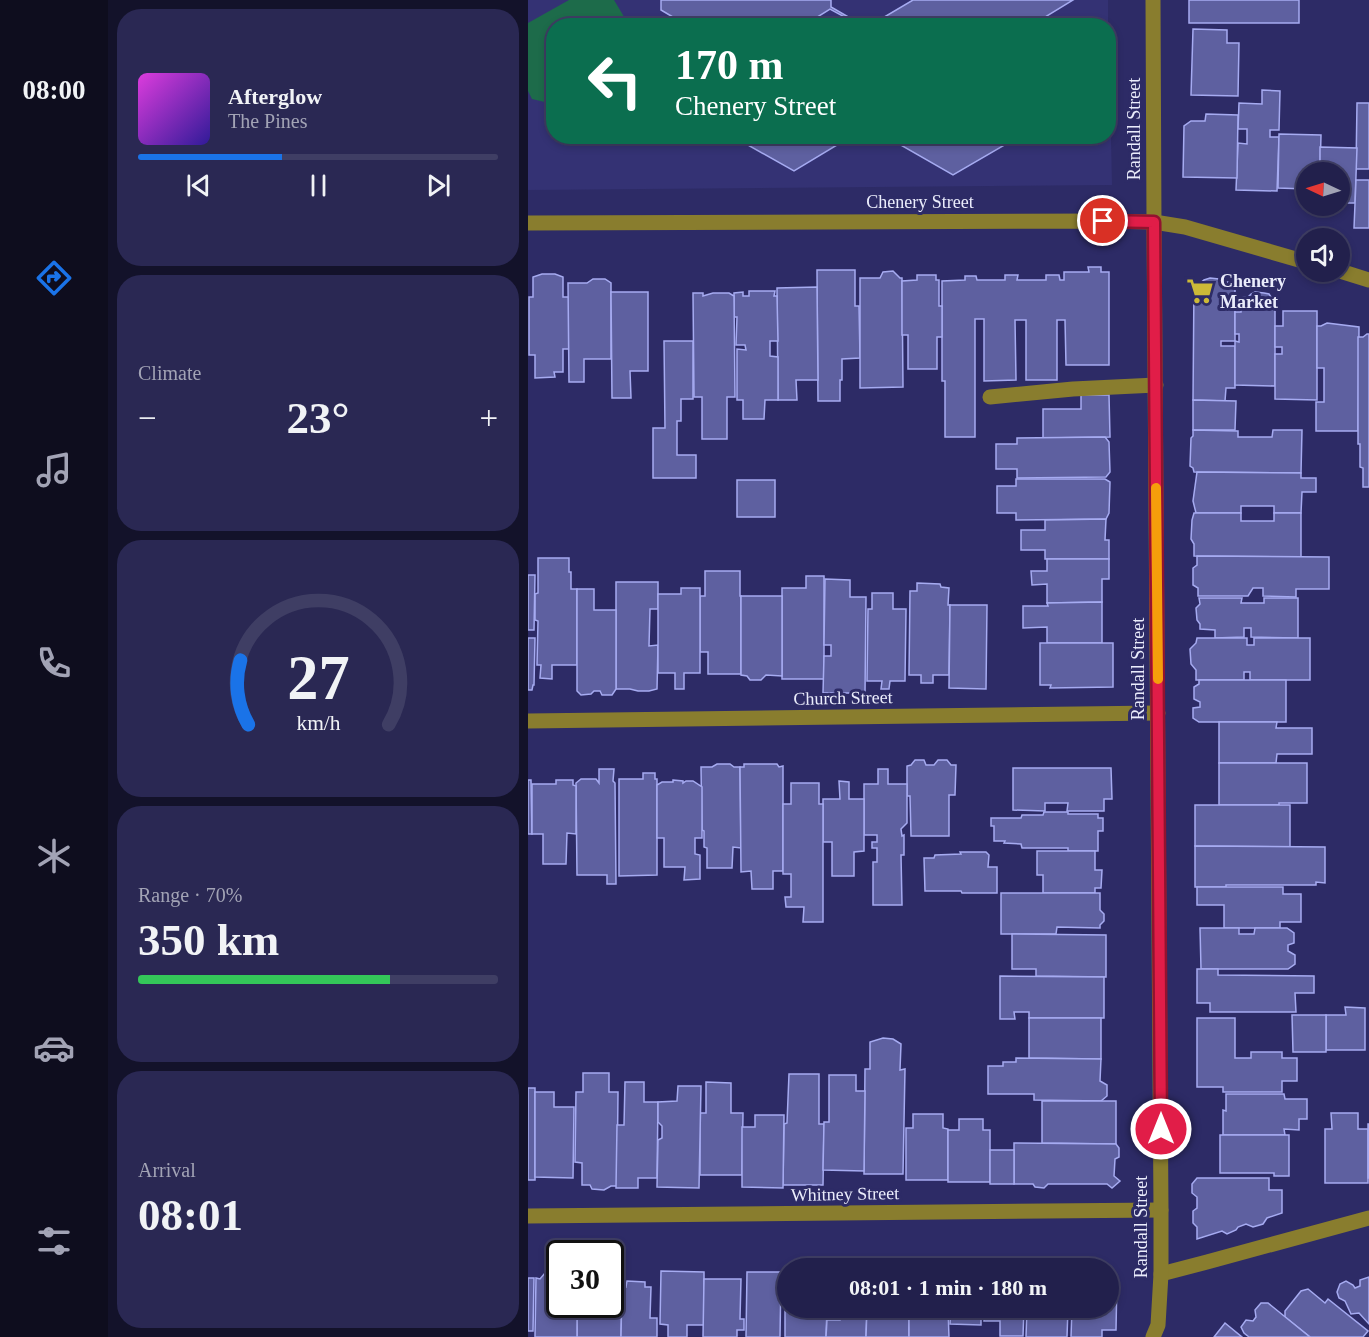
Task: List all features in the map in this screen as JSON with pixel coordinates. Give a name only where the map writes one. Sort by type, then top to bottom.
[{"type":"street","name":"Randall Street","points":[[1153,0],[1161,1210],[1158,1325],[1153,1337]]},
{"type":"street","name":"Chenery Street","points":[[528,223],[1154,222],[1192,229],[1296,259]]},
{"type":"street","points":[[1350,274],[1369,280]]},
{"type":"street","points":[[990,397],[1073,389],[1156,385]]},
{"type":"street","name":"Church Street","points":[[528,721],[1158,714]]},
{"type":"street","name":"Whitney Street","points":[[528,1216],[1161,1210]]},
{"type":"street","points":[[1161,1274],[1369,1218]]},
{"type":"shaded area","points":[[528,0],[1108,0],[1108,18],[546,18],[546,144],[1111,144],[1112,185],[528,190]]},
{"type":"green space","points":[[569,0],[614,0],[625,18],[546,18],[546,102],[532,99],[528,91],[528,23]]},
{"type":"building","points":[[661,0],[831,0],[831,7],[850,18],[830,9],[816,18],[674,18],[661,10]]},
{"type":"building","points":[[913,0],[1073,0],[1044,18],[883,18]]},
{"type":"building","points":[[1189,0],[1299,0],[1299,23],[1189,23]]},
{"type":"building","points":[[1193,29],[1227,30],[1227,43],[1239,43],[1238,96],[1191,95]]},
{"type":"building","points":[[1262,90],[1280,91],[1279,130],[1270,130],[1270,137],[1279,137],[1277,191],[1236,190],[1238,143],[1247,144],[1247,129],[1238,129],[1239,103],[1262,104]]},
{"type":"building","points":[[1357,103],[1369,103],[1369,169],[1356,169]]},
{"type":"building","points":[[1206,114],[1238,115],[1237,178],[1183,177],[1184,126],[1191,121],[1205,121]]},
{"type":"building","points":[[1279,134],[1321,135],[1320,162],[1296,162],[1296,189],[1278,188]]},
{"type":"building","points":[[746,144],[839,144],[794,171]]},
{"type":"building","points":[[899,144],[1006,144],[953,175]]},
{"type":"building","points":[[1320,147],[1357,148],[1355,203],[1350,203],[1350,162],[1320,162]]},
{"type":"building","points":[[1356,180],[1369,180],[1369,228],[1354,228]]},
{"type":"building","points":[[1088,267],[1101,267],[1101,272],[1109,272],[1109,365],[1066,365],[1065,320],[1057,320],[1057,380],[1026,380],[1026,320],[1015,320],[1016,380],[984,381],[984,319],[975,319],[975,437],[945,437],[945,381],[942,381],[942,281],[965,280],[965,276],[976,276],[977,280],[1005,280],[1005,275],[1018,275],[1017,280],[1046,280],[1046,275],[1059,275],[1060,280],[1064,280],[1064,272],[1089,272]]},
{"type":"building","points":[[817,270],[855,270],[855,306],[859,306],[860,358],[842,359],[840,401],[818,401]]},
{"type":"building","points":[[893,271],[902,278],[903,387],[860,388],[860,278],[880,278],[883,272]]},
{"type":"building","points":[[555,274],[563,277],[563,297],[569,297],[569,349],[563,349],[563,372],[554,372],[555,377],[535,378],[535,355],[529,355],[529,297],[533,297],[533,277]]},
{"type":"building","points":[[917,275],[936,275],[936,280],[939,280],[942,337],[937,337],[937,369],[908,369],[908,335],[902,335],[902,281],[917,280]]},
{"type":"building","points":[[1210,278],[1235,282],[1235,341],[1221,341],[1221,346],[1235,346],[1235,388],[1226,388],[1225,401],[1193,400],[1194,284]]},
{"type":"building","points":[[593,279],[605,279],[611,283],[611,359],[584,359],[584,382],[569,382],[568,283],[587,283]]},
{"type":"building","points":[[817,287],[818,380],[796,380],[797,400],[778,400],[777,288]]},
{"type":"building","points":[[749,291],[775,291],[774,296],[777,296],[778,341],[770,341],[770,356],[778,357],[778,400],[765,400],[764,419],[743,419],[743,400],[737,400],[737,349],[746,350],[745,345],[736,345],[737,317],[734,317],[734,293],[743,292],[743,296],[749,296]]},
{"type":"building","points":[[611,292],[648,292],[648,371],[630,371],[631,398],[612,398]]},
{"type":"building","points":[[1255,292],[1275,297],[1275,386],[1235,385],[1235,341],[1239,342],[1239,334],[1235,334],[1235,312],[1241,312],[1242,297],[1248,297]]},
{"type":"building","points":[[693,293],[703,293],[703,296],[713,293],[729,293],[734,296],[735,397],[727,397],[727,439],[702,439],[702,397],[694,397]]},
{"type":"building","points":[[1283,311],[1317,311],[1317,400],[1275,399],[1275,354],[1282,354],[1282,347],[1275,347],[1275,326],[1283,326]]},
{"type":"building","points":[[1327,323],[1359,327],[1358,431],[1316,431],[1316,402],[1324,402],[1324,368],[1317,368],[1317,326]]},
{"type":"building","points":[[1369,334],[1369,487],[1363,487],[1363,468],[1360,467],[1360,444],[1358,444],[1358,337]]},
{"type":"building","points":[[664,341],[693,341],[693,399],[681,399],[681,421],[677,421],[677,455],[696,455],[696,478],[653,478],[653,428],[665,428]]},
{"type":"building","points":[[1081,395],[1109,395],[1110,437],[1043,438],[1043,409],[1081,409]]},
{"type":"building","points":[[1193,400],[1236,401],[1235,430],[1193,430]]},
{"type":"building","points":[[1193,430],[1238,431],[1238,437],[1272,437],[1273,430],[1302,430],[1301,473],[1194,472],[1190,466]]},
{"type":"building","points":[[1105,437],[1109,442],[1110,472],[1106,477],[1017,478],[1017,469],[996,469],[996,444],[1017,444],[1017,438]]},
{"type":"building","points":[[1197,472],[1301,473],[1301,478],[1316,478],[1316,492],[1302,492],[1301,513],[1274,513],[1274,506],[1241,506],[1241,513],[1196,513],[1193,501]]},
{"type":"building","points":[[1016,479],[1105,479],[1110,482],[1109,513],[1106,519],[1016,520],[1016,513],[997,513],[997,486],[1016,486]]},
{"type":"building","points":[[737,480],[775,480],[775,517],[737,517]]},
{"type":"building","points":[[1194,513],[1241,513],[1241,521],[1274,521],[1274,513],[1301,513],[1301,557],[1194,556],[1194,544],[1191,539]]},
{"type":"building","points":[[1106,519],[1105,540],[1109,540],[1109,559],[1045,559],[1045,550],[1021,550],[1021,530],[1045,530],[1045,520]]},
{"type":"building","points":[[1197,556],[1329,557],[1329,589],[1296,589],[1296,597],[1263,596],[1263,588],[1253,588],[1248,596],[1198,596],[1198,588],[1193,585],[1193,568],[1197,565]]},
{"type":"building","points":[[538,558],[569,558],[571,589],[577,589],[577,665],[552,665],[552,679],[540,678],[541,665],[537,665],[538,621],[535,620],[535,594],[538,593]]},
{"type":"building","points":[[1047,559],[1109,559],[1109,579],[1102,579],[1102,602],[1047,603],[1047,584],[1032,585],[1031,571],[1047,571]]},
{"type":"building","points":[[705,571],[740,571],[741,674],[708,674],[708,652],[700,652],[700,596],[705,596]]},
{"type":"building","points":[[528,575],[535,575],[534,630],[528,630]]},
{"type":"building","points":[[806,576],[824,576],[824,679],[782,679],[782,588],[806,588]]},
{"type":"building","points":[[825,579],[850,580],[850,597],[866,597],[865,693],[823,693],[824,656],[831,656],[831,645],[824,645]]},
{"type":"building","points":[[616,582],[658,582],[658,609],[650,609],[649,646],[658,645],[657,689],[638,691],[616,689]]},
{"type":"building","points":[[917,583],[940,584],[941,587],[949,588],[949,675],[933,675],[933,683],[921,683],[921,675],[909,675],[910,591],[917,591]]},
{"type":"building","points":[[681,588],[700,588],[700,673],[684,673],[684,689],[675,689],[675,673],[658,673],[658,594],[681,594]]},
{"type":"building","points":[[577,589],[594,589],[594,610],[616,610],[616,689],[612,695],[602,695],[600,691],[594,691],[591,694],[581,695],[577,691]]},
{"type":"building","points":[[872,593],[893,593],[893,609],[906,609],[905,681],[890,681],[889,689],[881,689],[882,681],[867,681],[868,609],[872,609]]},
{"type":"building","points":[[741,596],[782,596],[782,676],[766,675],[761,680],[750,680],[747,676],[741,675]]},
{"type":"building","points":[[1199,598],[1242,598],[1241,603],[1264,603],[1264,598],[1298,598],[1298,638],[1251,637],[1251,628],[1244,628],[1244,637],[1215,638],[1215,630],[1200,629],[1196,608],[1200,604]]},
{"type":"building","points":[[1102,602],[1102,643],[1047,643],[1047,627],[1023,628],[1023,606]]},
{"type":"building","points":[[950,605],[987,605],[986,689],[949,688]]},
{"type":"building","points":[[528,638],[535,638],[532,690],[528,690]]},
{"type":"building","points":[[1197,638],[1247,638],[1247,645],[1254,645],[1254,638],[1310,638],[1310,680],[1250,680],[1250,672],[1244,672],[1244,680],[1196,680],[1196,670],[1191,664],[1190,649],[1196,643]]},
{"type":"building","points":[[1040,643],[1113,643],[1113,687],[1050,688],[1051,685],[1040,685]]},
{"type":"building","points":[[1199,680],[1286,680],[1286,722],[1199,722],[1193,718],[1193,708],[1200,707],[1200,702],[1194,699],[1194,687],[1199,684]]},
{"type":"building","points":[[1219,722],[1277,722],[1276,728],[1312,728],[1312,754],[1277,754],[1276,763],[1219,763]]},
{"type":"building","points":[[915,760],[924,760],[926,765],[934,765],[938,760],[947,760],[951,765],[956,765],[955,795],[949,795],[949,836],[911,836],[907,766]]},
{"type":"building","points":[[1219,763],[1307,763],[1307,803],[1219,805]]},
{"type":"building","points":[[717,764],[740,767],[741,848],[733,847],[732,868],[707,868],[707,848],[704,847],[704,831],[702,830],[701,767],[712,767]]},
{"type":"building","points":[[744,764],[783,766],[783,871],[773,871],[773,889],[752,889],[751,871],[741,872],[740,767],[744,767]]},
{"type":"building","points":[[1013,768],[1111,768],[1112,799],[1104,799],[1104,811],[1067,811],[1068,803],[1045,803],[1045,811],[1013,810]]},
{"type":"building","points":[[599,769],[614,769],[616,884],[607,884],[607,875],[577,875],[576,783],[581,779],[596,779],[599,783]]},
{"type":"building","points":[[878,769],[888,769],[888,784],[907,784],[907,823],[901,829],[902,836],[904,835],[904,855],[901,855],[902,905],[873,905],[873,862],[877,862],[877,848],[872,848],[872,842],[877,842],[877,835],[864,835],[864,784],[878,784]]},
{"type":"building","points":[[643,773],[655,773],[655,779],[657,779],[657,875],[619,876],[619,779],[643,779]]},
{"type":"building","points":[[528,780],[531,780],[532,834],[528,834]]},
{"type":"building","points":[[556,780],[573,780],[573,785],[576,786],[576,834],[567,833],[566,864],[543,864],[543,834],[532,834],[532,784],[556,784]]},
{"type":"building","points":[[673,780],[683,781],[683,783],[693,781],[702,787],[702,838],[695,838],[695,854],[700,855],[700,879],[684,880],[685,867],[664,867],[664,838],[657,838],[657,785],[662,782],[673,782]]},
{"type":"building","points":[[839,781],[849,782],[849,799],[864,799],[864,851],[854,852],[854,876],[832,876],[832,842],[823,842],[823,799],[840,799]]},
{"type":"building","points":[[791,783],[819,783],[819,804],[823,804],[823,922],[803,922],[804,907],[786,907],[785,897],[791,897],[791,874],[783,874],[783,804],[791,804]]},
{"type":"building","points":[[1195,805],[1290,805],[1290,847],[1195,846]]},
{"type":"building","points":[[1044,812],[1098,814],[1098,818],[1103,818],[1103,831],[1098,831],[1098,851],[1068,851],[1068,848],[1022,848],[1021,844],[994,841],[994,826],[991,826],[991,818],[1021,818],[1022,815],[1043,815]]},
{"type":"building","points":[[1195,846],[1325,847],[1325,883],[1195,887]]},
{"type":"building","points":[[1037,851],[1095,851],[1095,870],[1102,870],[1101,888],[1095,888],[1095,893],[1043,893],[1043,875],[1037,875]]},
{"type":"building","points":[[960,852],[986,852],[989,855],[988,867],[997,867],[997,893],[925,891],[924,858],[934,858],[935,855],[961,854]]},
{"type":"building","points":[[1197,887],[1283,887],[1283,894],[1301,894],[1301,922],[1280,922],[1280,928],[1224,928],[1224,905],[1197,905]]},
{"type":"building","points":[[1001,893],[1100,893],[1100,910],[1104,914],[1104,921],[1100,928],[1057,927],[1056,934],[1001,934]]},
{"type":"building","points":[[1200,928],[1239,928],[1239,934],[1254,934],[1255,928],[1287,928],[1294,933],[1294,943],[1288,945],[1288,951],[1295,955],[1295,964],[1288,969],[1201,969]]},
{"type":"building","points":[[1012,934],[1106,935],[1106,977],[1036,976],[1036,969],[1012,969]]},
{"type":"building","points":[[1197,969],[1218,969],[1218,975],[1314,976],[1314,993],[1295,993],[1296,1012],[1210,1012],[1210,1003],[1197,1003]]},
{"type":"building","points":[[1000,976],[1104,977],[1104,1018],[1029,1018],[1029,1012],[1014,1012],[1015,1019],[1000,1019]]},
{"type":"building","points":[[1345,1007],[1365,1008],[1365,1050],[1326,1050],[1326,1015],[1346,1015]]},
{"type":"building","points":[[1292,1015],[1326,1015],[1326,1052],[1293,1052]]},
{"type":"building","points":[[1029,1018],[1101,1018],[1101,1059],[1029,1058]]},
{"type":"building","points":[[1197,1018],[1235,1018],[1235,1058],[1251,1058],[1251,1052],[1282,1052],[1282,1058],[1297,1058],[1297,1081],[1282,1081],[1282,1092],[1223,1092],[1223,1087],[1197,1087]]},
{"type":"building","points":[[883,1038],[893,1039],[901,1044],[900,1070],[905,1069],[903,1174],[864,1174],[865,1069],[870,1069],[870,1042]]},
{"type":"building","points":[[1016,1058],[1101,1059],[1100,1081],[1107,1085],[1107,1096],[1101,1101],[1034,1100],[1034,1094],[988,1094],[988,1066],[1003,1066],[1003,1062],[1016,1062]]},
{"type":"building","points":[[583,1073],[609,1073],[609,1092],[618,1092],[617,1186],[604,1190],[582,1185],[582,1163],[575,1162],[576,1092],[583,1092]]},
{"type":"building","points":[[789,1074],[819,1074],[819,1124],[824,1124],[823,1185],[783,1185],[784,1124],[787,1123]]},
{"type":"building","points":[[829,1075],[856,1075],[856,1091],[865,1091],[864,1171],[823,1170],[824,1122],[829,1122]]},
{"type":"building","points":[[625,1082],[644,1082],[644,1102],[658,1102],[657,1178],[638,1178],[638,1188],[616,1188],[617,1125],[624,1125]]},
{"type":"building","points":[[706,1082],[731,1083],[731,1113],[743,1113],[742,1175],[700,1175],[700,1113],[706,1113]]},
{"type":"building","points":[[678,1086],[701,1086],[699,1188],[657,1187],[658,1140],[662,1138],[662,1126],[658,1122],[658,1102],[677,1101]]},
{"type":"building","points":[[528,1088],[535,1088],[535,1180],[528,1180]]},
{"type":"building","points":[[535,1092],[554,1092],[554,1107],[574,1107],[573,1178],[535,1177]]},
{"type":"building","points":[[1226,1094],[1284,1094],[1285,1099],[1307,1099],[1307,1119],[1299,1119],[1299,1130],[1284,1129],[1285,1135],[1223,1135],[1223,1110],[1226,1111]]},
{"type":"building","points":[[1042,1101],[1116,1101],[1116,1144],[1042,1143]]},
{"type":"building","points":[[1331,1113],[1358,1113],[1358,1129],[1368,1129],[1368,1183],[1325,1183],[1325,1129],[1332,1129]]},
{"type":"building","points":[[913,1114],[943,1114],[943,1128],[948,1129],[948,1180],[906,1180],[906,1128],[913,1128]]},
{"type":"building","points":[[755,1115],[784,1115],[783,1188],[742,1187],[742,1127],[755,1127]]},
{"type":"building","points":[[959,1119],[983,1119],[983,1130],[990,1130],[990,1182],[948,1182],[948,1130],[959,1130]]},
{"type":"building","points":[[1369,1124],[1369,1178],[1368,1178]]},
{"type":"building","points":[[1220,1135],[1289,1135],[1289,1176],[1274,1176],[1274,1173],[1220,1173]]},
{"type":"building","points":[[1014,1143],[1116,1144],[1119,1148],[1119,1157],[1115,1159],[1114,1176],[1120,1181],[1112,1188],[1107,1184],[1048,1184],[1044,1188],[1035,1187],[1033,1184],[1014,1184]]},
{"type":"building","points":[[990,1150],[1014,1150],[1014,1184],[990,1184]]},
{"type":"building","points":[[1197,1178],[1269,1178],[1269,1190],[1282,1190],[1282,1213],[1267,1218],[1263,1224],[1253,1227],[1246,1224],[1227,1234],[1222,1231],[1197,1239],[1193,1211],[1197,1208],[1197,1197],[1192,1193],[1192,1184]]},
{"type":"building","points":[[661,1271],[704,1272],[704,1325],[687,1325],[687,1337],[668,1337],[668,1325],[660,1324]]},
{"type":"building","points":[[747,1272],[777,1272],[777,1318],[780,1318],[780,1337],[746,1337]]},
{"type":"building","points":[[546,1273],[546,1318],[577,1318],[577,1337],[535,1337],[536,1278],[540,1279]]},
{"type":"building","points":[[1369,1277],[1369,1324],[1359,1313],[1351,1314],[1345,1301],[1339,1298],[1337,1292],[1340,1284],[1346,1281],[1355,1288],[1360,1286],[1360,1280]]},
{"type":"building","points":[[528,1278],[534,1278],[533,1331],[528,1331]]},
{"type":"building","points":[[704,1279],[741,1279],[740,1319],[744,1319],[744,1330],[737,1330],[737,1337],[703,1337]]},
{"type":"building","points":[[627,1281],[645,1282],[645,1287],[651,1287],[650,1318],[657,1318],[657,1337],[621,1337],[621,1318],[624,1318],[624,1286],[626,1287]]},
{"type":"building","points":[[1308,1289],[1325,1303],[1328,1299],[1368,1331],[1363,1337],[1310,1337],[1285,1317],[1285,1311],[1301,1291]]},
{"type":"building","points":[[1261,1303],[1268,1303],[1310,1337],[1249,1337],[1241,1327],[1246,1320],[1253,1321],[1256,1317],[1255,1310]]},
{"type":"building","points":[[577,1318],[621,1318],[621,1337],[577,1337]]},
{"type":"building","points":[[785,1318],[827,1318],[826,1337],[785,1337]]},
{"type":"building","points":[[840,1318],[867,1318],[866,1337],[826,1337],[827,1320],[840,1320]]},
{"type":"building","points":[[867,1318],[909,1318],[909,1337],[866,1337]]},
{"type":"building","points":[[909,1318],[948,1318],[949,1337],[909,1337]]},
{"type":"building","points":[[950,1318],[981,1318],[981,1325],[950,1324]]},
{"type":"building","points":[[984,1318],[1024,1318],[1023,1336],[1000,1336],[1000,1321],[984,1321]]},
{"type":"building","points":[[1027,1318],[1068,1318],[1067,1337],[1026,1337]]},
{"type":"building","points":[[1072,1318],[1116,1318],[1116,1330],[1102,1330],[1102,1337],[1071,1337]]},
{"type":"building","points":[[1225,1323],[1242,1337],[1214,1337]]},
{"type":"slow traffic","points":[[1156,488],[1158,679]]},
{"type":"place","name":"Chenery Market","points":[[1200,291]]},
{"type":"route","points":[[1103,221],[1154,222],[1161,1129]]}]
